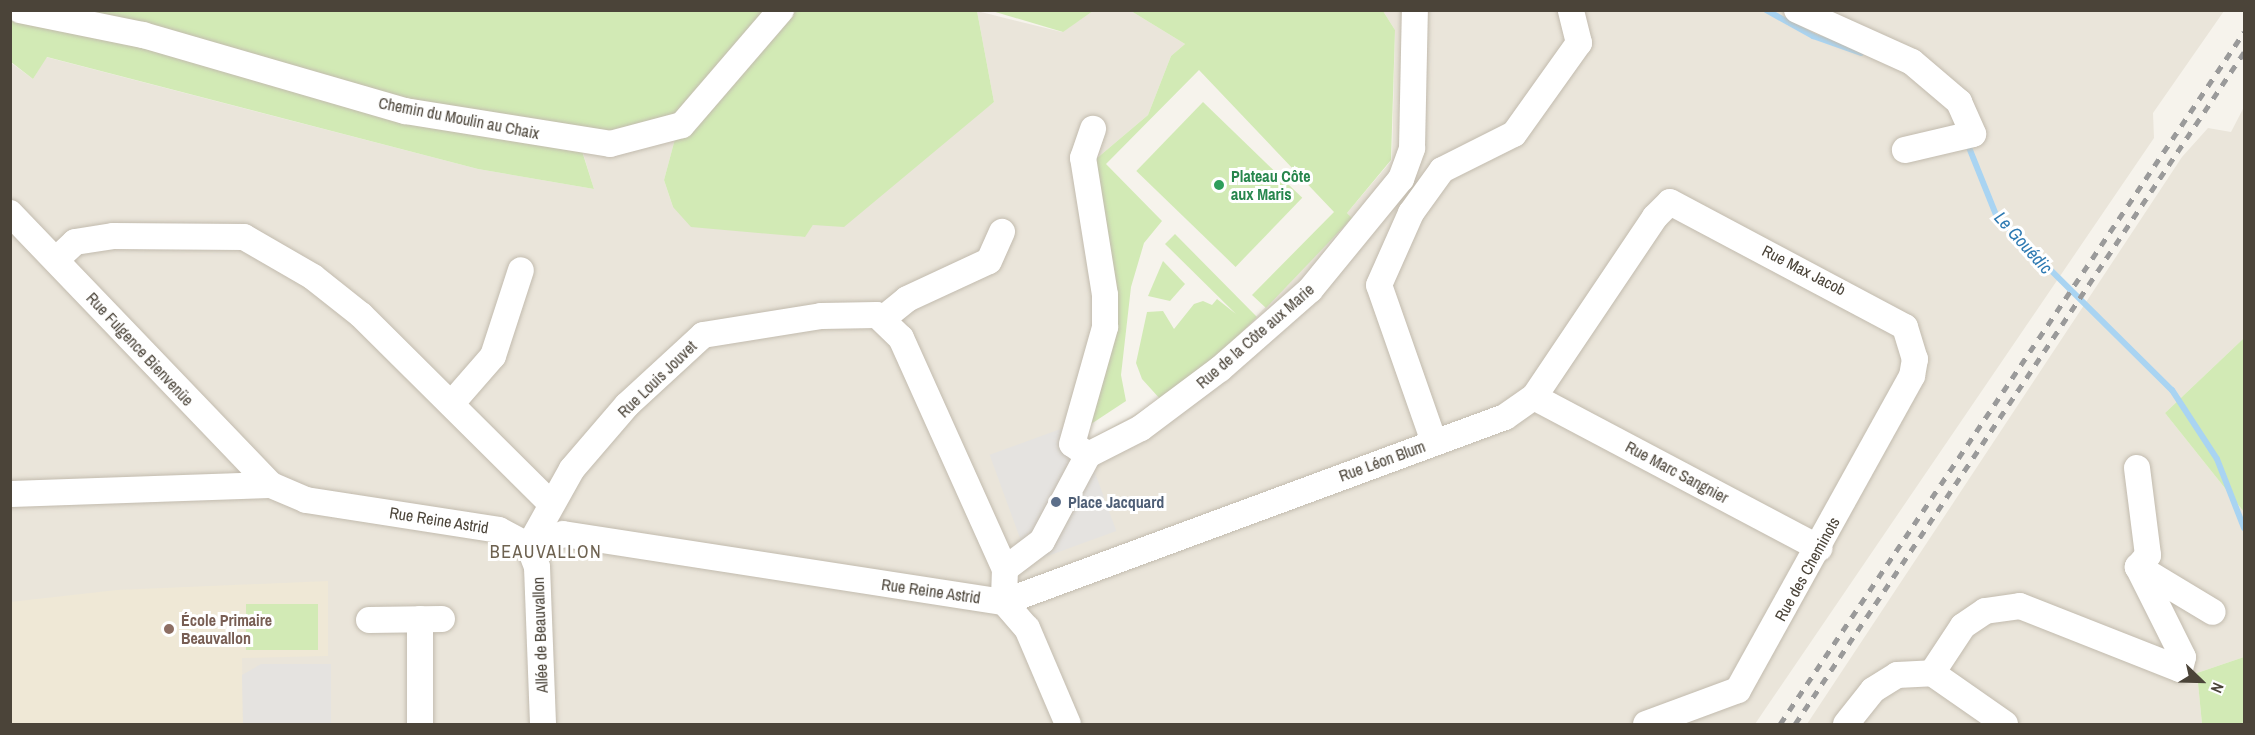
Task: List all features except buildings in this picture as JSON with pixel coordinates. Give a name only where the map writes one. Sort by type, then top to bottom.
[{"type":"street","name":"Chemin du Moulin au Chaix","points":[[20,10],[143,35],[405,111],[610,144],[682,124],[781,10]]},
{"type":"street","name":"Rue de la Côte aux Marie","points":[[1080,449],[1141,428],[1229,362],[1310,290],[1401,179],[1412,148],[1415,10]]},
{"type":"street","points":[[1434,442],[1379,285],[1411,213],[1442,170],[1514,134],[1579,43],[1570,10]]},
{"type":"street","points":[[1797,10],[1912,62],[1959,102],[1962,137],[1905,150]]},
{"type":"street","points":[[1005,569],[1027,556],[1042,541],[1080,449],[1105,327],[1105,295],[1083,158],[1093,129]]},
{"type":"street","name":"Rue Max Jacob","points":[[1670,202],[1905,327],[1915,359]]},
{"type":"street","name":"Rue Léon Blum","points":[[1004,602],[1505,417],[1534,397],[1670,202]]},
{"type":"street","name":"Rue Fulgence Bienvenüe","points":[[10,213],[58,258],[272,485]]},
{"type":"street","points":[[1002,232],[989,261],[907,299],[885,317],[901,338],[1005,569],[1004,602],[1028,628],[1068,724]]},
{"type":"street","points":[[58,258],[75,242],[113,236],[244,237],[345,302],[452,403],[550,503]]},
{"type":"street","points":[[452,403],[493,356],[520,270]]},
{"type":"street","name":"Rue Louis Jouvet","points":[[529,546],[550,503],[627,405],[703,335],[821,316],[885,317]]},
{"type":"street","name":"Rue des Cheminots","points":[[1646,724],[1738,690],[1819,548],[1912,376],[1915,359]]},
{"type":"street","name":"Rue Marc Sangnier","points":[[1534,397],[1819,548]]},
{"type":"street","points":[[2137,468],[2148,555],[2138,567]]},
{"type":"street","name":"Rue Reine Astrid","points":[[10,494],[272,485],[306,500],[499,530],[529,546],[563,534],[1004,602]]},
{"type":"street","name":"Allée de Beauvallon","points":[[529,546],[537,567],[543,724]]},
{"type":"street","points":[[1027,556],[1039,588]]},
{"type":"street","points":[[2138,567],[2213,612]]},
{"type":"street","points":[[1932,673],[1963,626],[1985,611],[2020,606],[2180,669],[2183,657],[2138,567]]},
{"type":"street","points":[[369,620],[431,619],[420,724]]},
{"type":"street","points":[[1846,724],[1872,690],[1897,675],[1932,673],[2006,724]]},
{"type":"shaded area","points":[[977,11],[1062,32],[1093,11],[1131,11],[1185,44],[1171,56],[1148,115],[1096,159],[1116,303],[1106,372],[1089,420],[1090,439],[1161,400],[1213,361],[1352,218],[1347,213],[1392,160],[1395,30],[1383,11],[2224,11],[2153,113],[2154,138],[1755,724],[11,724],[10,62],[33,79],[46,57],[478,169],[594,189],[582,150],[676,135],[664,180],[673,207],[722,227],[804,237],[813,225],[835,223],[994,102]]},
{"type":"shaded area","points":[[2244,107],[2244,338],[2165,413],[2244,512],[2244,657],[2197,673],[2202,724],[1807,724],[2182,157],[2208,128],[2231,132]]},
{"type":"shaded area","name":"Place Jacquard","points":[[1077,423],[1116,531],[1029,563],[990,455]]},
{"type":"shaded area","name":"École Primaire Beauvallon","points":[[328,581],[328,656],[242,658],[243,724],[11,724],[10,602],[117,590]]},
{"type":"shaded area","points":[[261,664],[331,664],[331,724],[243,724],[242,675]]},
{"type":"green space","points":[[10,11],[977,11],[994,102],[844,227],[813,225],[805,237],[691,227],[673,207],[664,180],[676,135],[582,151],[594,189],[478,169],[47,57],[33,79],[11,62]]},
{"type":"green space","points":[[992,11],[1093,11],[1063,32]]},
{"type":"green space","points":[[1131,11],[1383,11],[1395,30],[1391,160],[1347,213],[1352,218],[1266,308],[1252,295],[1334,212],[1199,70],[1106,164],[1162,221],[1144,243],[1131,287],[1121,375],[1126,401],[1088,426],[1106,372],[1116,303],[1096,159],[1148,115],[1171,56],[1185,44]]},
{"type":"green space","name":"Plateau Côte aux Maris","points":[[1203,102],[1302,198],[1236,267],[1136,171]]},
{"type":"green space","points":[[1175,234],[1257,317],[1213,361],[1161,400],[1142,379],[1136,363],[1147,312],[1163,311],[1174,329],[1194,304],[1203,301],[1212,305],[1217,299],[1236,314],[1165,244]]},
{"type":"green space","points":[[1163,261],[1185,284],[1170,301],[1148,296]]},
{"type":"green space","points":[[2244,338],[2244,512],[2165,413]]},
{"type":"green space","points":[[246,604],[318,604],[318,650],[246,650]]},
{"type":"green space","points":[[2244,657],[2244,724],[2202,724],[2197,673]]},
{"type":"waterway","name":"Le Gouédic","points":[[1766,10],[1813,36],[1861,53]]},
{"type":"waterway","name":"Le Gouédic","points":[[1966,140],[1997,217],[2172,390],[2217,459],[2244,528]]},
{"type":"railway","points":[[1780,724],[2244,32]]},
{"type":"railway","points":[[1795,724],[2244,52]]},
{"type":"place","name":"Plateau Côte aux Maris","points":[[1219,185]]},
{"type":"place","name":"Place Jacquard","points":[[1056,502]]},
{"type":"place","name":"École Primaire Beauvallon","points":[[169,629]]},
{"type":"district","name":"BEAUVALLON","points":[[546,552]]}]
